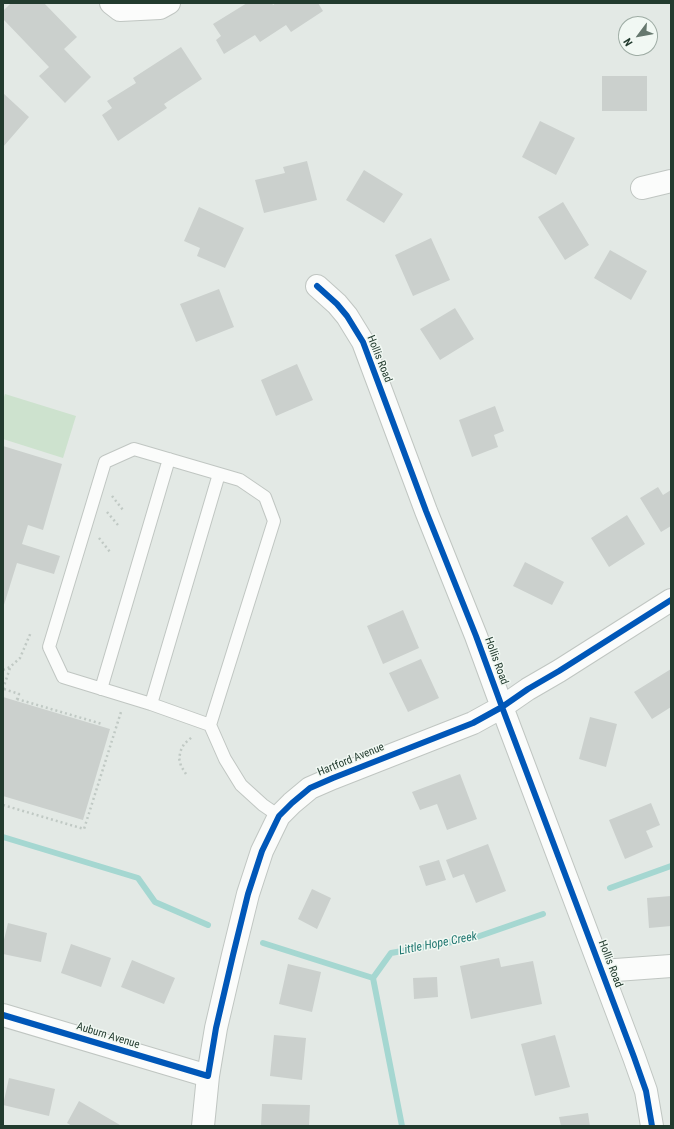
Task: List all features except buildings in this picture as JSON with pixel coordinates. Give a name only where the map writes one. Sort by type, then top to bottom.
[{"type":"street","points":[[111,3],[120,10],[160,8],[169,3]]},
{"type":"street","points":[[642,188],[671,181]]},
{"type":"street","name":"Hollis Road","points":[[317,286],[337,304],[364,342],[426,511],[476,636],[634,1057],[646,1091],[652,1126]]},
{"type":"street","name":"Hartford Avenue","points":[[203,1126],[208,1076],[232,955],[248,894],[262,852],[279,816],[310,788],[474,723],[502,707],[528,689],[671,600]]},
{"type":"street","points":[[602,971],[671,966]]},
{"type":"street","name":"Auburn Avenue","points":[[3,1015],[208,1076]]},
{"type":"lane","points":[[210,725],[151,704],[63,677],[49,647],[105,462],[134,449],[240,480],[265,497],[274,521],[210,725],[225,759],[241,785],[263,805],[279,816]]},
{"type":"lane","points":[[101,688],[169,459]]},
{"type":"lane","points":[[151,704],[219,474]]},
{"type":"path","points":[[3,670],[10,667],[20,658],[31,632]]},
{"type":"path","points":[[10,667],[3,689],[19,694],[17,700],[102,724]]},
{"type":"path","points":[[3,805],[84,829],[122,710]]},
{"type":"path","points":[[186,774],[181,766],[179,758],[180,750],[192,736]]},
{"type":"green space","points":[[5,394],[76,416],[63,458],[3,439],[3,400]]},
{"type":"waterway","points":[[3,837],[138,878],[155,902],[208,925]]},
{"type":"waterway","name":"Little Hope Creek","points":[[610,888],[671,866]]},
{"type":"waterway","name":"Little Hope Creek","points":[[402,1126],[373,978],[391,953],[474,938],[543,914]]},
{"type":"waterway","points":[[263,943],[373,978]]},
{"type":"cycle path","points":[[317,286],[337,304],[347,316],[363,342],[426,511],[476,636],[634,1057],[646,1091],[652,1126]]},
{"type":"cycle path","points":[[3,1015],[208,1076],[216,1028],[248,894],[262,851],[279,816],[310,788],[473,723],[502,707],[528,689],[671,600]]}]
